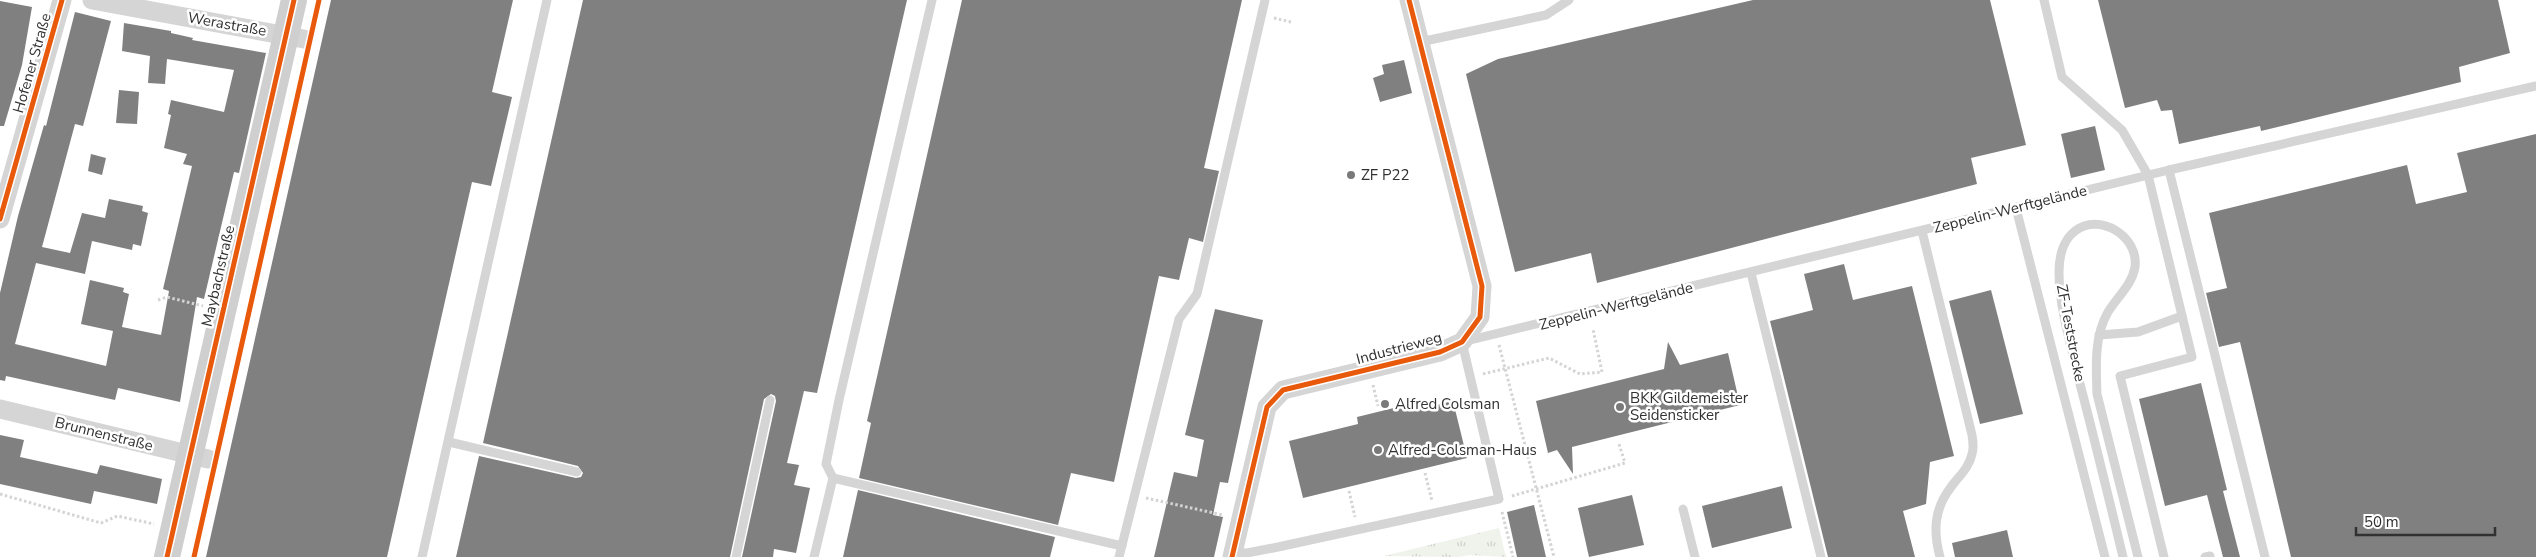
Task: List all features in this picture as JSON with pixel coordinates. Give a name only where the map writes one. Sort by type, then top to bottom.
[{"type":"main road","name":"Maybachstraße","points":[[294,0],[295,37]]},
{"type":"main road","name":"Maybachstraße","points":[[167,557],[199,457],[295,37],[311,0]]},
{"type":"main road","name":"Maybachstraße","points":[[186,557],[199,457]]},
{"type":"street","name":"Hofener Straße","points":[[0,219],[62,0]]},
{"type":"street","name":"Werastraße","points":[[92,0],[295,37]]},
{"type":"street","name":"Industrieweg","points":[[1232,554],[1267,407],[1275,396],[1283,390],[1311,382],[1440,352],[1462,342],[1480,317],[1482,286],[1409,0]]},
{"type":"street","name":"Brunnenstraße","points":[[0,409],[199,457]]},
{"type":"lane","points":[[422,557],[547,0]]},
{"type":"lane","points":[[814,557],[833,478],[826,464],[839,400],[932,0]]},
{"type":"lane","points":[[1120,557],[1180,319],[1197,294],[1265,0]]},
{"type":"lane","points":[[1420,42],[1546,15],[1569,0]]},
{"type":"lane","points":[[2044,0],[2062,77],[2122,130],[2148,176],[2192,357],[2120,376],[2164,557]]},
{"type":"lane","name":"Zeppelin-Werftgelände","points":[[1462,342],[2169,170],[2536,86]]},
{"type":"lane","points":[[2169,170],[2265,557]]},
{"type":"lane","points":[[2016,208],[2105,557]]},
{"type":"lane","name":"ZF-Teststrecke","points":[[2123,557],[2075,363],[2060,284],[2060,259],[2064,246],[2070,235],[2082,226],[2090,224],[2107,226],[2122,236],[2131,247],[2135,262],[2131,278],[2108,311],[2098,335],[2097,394],[2138,557]]},
{"type":"lane","points":[[1922,231],[1972,434],[1973,453],[1966,470],[1940,504],[1936,520],[1935,538],[1940,557]]},
{"type":"lane","points":[[1750,273],[1822,557]]},
{"type":"lane","points":[[2098,335],[2138,332],[2182,316]]},
{"type":"lane","points":[[1232,554],[1248,553],[1499,499],[1462,342]]},
{"type":"lane","points":[[736,557],[770,400]]},
{"type":"lane","points":[[449,442],[577,472]]},
{"type":"lane","points":[[833,478],[1122,546]]},
{"type":"lane","points":[[1683,509],[1695,557]]},
{"type":"path","points":[[1270,17],[1291,22]]},
{"type":"path","points":[[158,300],[167,297],[205,306]]},
{"type":"path","points":[[1471,378],[1549,358],[1580,374],[1602,372],[1593,328]]},
{"type":"path","points":[[1496,335],[1554,557]]},
{"type":"path","points":[[1513,557],[1499,499],[1625,463],[1619,444]]},
{"type":"path","points":[[1426,473],[1434,514]]},
{"type":"path","points":[[1349,491],[1358,530]]},
{"type":"path","points":[[0,494],[101,523],[117,516],[162,526]]},
{"type":"path","points":[[1145,497],[1227,516]]},
{"type":"green space","points":[[1499,528],[1506,557],[1470,555],[1458,557],[1384,556]]},
{"type":"building","points":[[331,0],[513,0],[492,92],[512,97],[491,186],[472,182],[387,557],[206,557]]},
{"type":"building","points":[[583,0],[907,0],[817,393],[804,391],[787,463],[799,465],[794,485],[810,488],[796,553],[774,549],[773,557],[742,557],[776,401],[775,396],[771,394],[764,399],[730,557],[456,557],[479,456],[576,478],[581,477],[583,473],[578,466],[483,443]]},
{"type":"building","points":[[962,0],[1242,0],[1204,168],[1219,171],[1203,242],[1189,238],[1179,280],[1159,276],[1114,482],[1071,473],[1058,525],[859,478],[871,423],[867,421]]},
{"type":"building","points":[[1753,0],[1990,0],[2026,145],[1971,158],[1977,184],[1597,283],[1591,253],[1515,272],[1466,74],[1498,59]]},
{"type":"building","points":[[2098,0],[2498,0],[2510,53],[2459,67],[2461,82],[2261,131],[2260,126],[2179,144],[2172,110],[2161,111],[2157,100],[2125,108]]},
{"type":"building","points":[[0,1],[32,7],[22,65],[4,126],[0,126]]},
{"type":"building","points":[[75,12],[111,21],[83,126],[75,124],[42,247],[70,253],[82,213],[105,218],[109,199],[143,206],[142,211],[148,213],[141,246],[133,244],[132,250],[92,241],[85,274],[36,263],[15,344],[106,366],[113,331],[81,324],[90,280],[124,288],[123,292],[129,294],[122,327],[161,335],[169,291],[163,289],[192,166],[183,164],[187,154],[164,148],[171,115],[168,114],[171,100],[224,112],[234,70],[167,59],[165,84],[148,83],[150,56],[122,51],[124,23],[171,31],[171,33],[193,38],[192,40],[266,53],[239,173],[234,172],[204,299],[197,297],[180,402],[118,388],[115,400],[6,376],[5,381],[0,380],[0,293],[18,216],[44,125],[46,126]]},
{"type":"building","points":[[1404,60],[1412,93],[1380,102],[1373,78],[1384,74],[1382,65]]},
{"type":"building","points":[[119,90],[139,92],[137,124],[116,123]]},
{"type":"building","points":[[2095,126],[2105,170],[2071,178],[2061,134]]},
{"type":"building","points":[[2536,134],[2536,557],[2291,557],[2240,342],[2219,347],[2206,293],[2227,288],[2209,213],[2407,165],[2416,204],[2467,192],[2457,153]]},
{"type":"building","points":[[91,154],[106,158],[102,175],[88,171]]},
{"type":"building","points":[[1844,264],[1853,300],[1912,286],[1954,456],[1930,462],[1926,504],[1903,511],[1915,557],[1828,557],[1770,321],[1813,310],[1804,274]]},
{"type":"building","points":[[1991,290],[2023,414],[1980,424],[1949,301]]},
{"type":"building","points":[[1215,309],[1263,320],[1228,483],[1220,482],[1213,515],[1223,517],[1214,557],[1154,557],[1174,472],[1197,477],[1204,440],[1185,435]]},
{"type":"building","name":"BKK Gildemeister Seidensticker","points":[[1668,342],[1680,365],[1728,353],[1740,405],[1572,447],[1573,474],[1557,450],[1548,453],[1536,401],[1664,369]]},
{"type":"building","points":[[2201,383],[2227,490],[2223,491],[2240,557],[2223,557],[2207,495],[2165,506],[2139,399]]},
{"type":"building","name":"Alfred-Colsman-Haus","points":[[1453,401],[1467,458],[1303,498],[1289,441],[1358,424],[1357,417],[1410,404],[1412,411]]},
{"type":"building","points":[[0,435],[24,440],[20,457],[97,474],[100,465],[162,479],[157,504],[94,491],[91,504],[0,484]]},
{"type":"building","points":[[1782,486],[1792,528],[1712,548],[1702,506]]},
{"type":"building","points":[[858,490],[1055,537],[1050,557],[843,557]]},
{"type":"building","points":[[1632,495],[1644,545],[1589,557],[1578,508]]},
{"type":"building","points":[[1534,505],[1546,557],[1517,557],[1507,512]]},
{"type":"building","points":[[2007,530],[2013,557],[1955,557],[1952,543]]},
{"type":"cycle path","points":[[0,219],[62,0]]},
{"type":"cycle path","points":[[167,557],[294,0]]},
{"type":"cycle path","points":[[194,557],[319,0]]},
{"type":"cycle path","points":[[1232,557],[1267,407],[1283,390],[1440,352],[1462,342],[1480,317],[1482,286],[1409,0]]},
{"type":"place","name":"ZF P22","points":[[1351,175]]},
{"type":"place","name":"Alfred Colsman","points":[[1385,404]]},
{"type":"place","name":"BKK Gildemeister Seidensticker","points":[[1620,407]]},
{"type":"place","name":"Alfred-Colsman-Haus","points":[[1378,450]]}]
